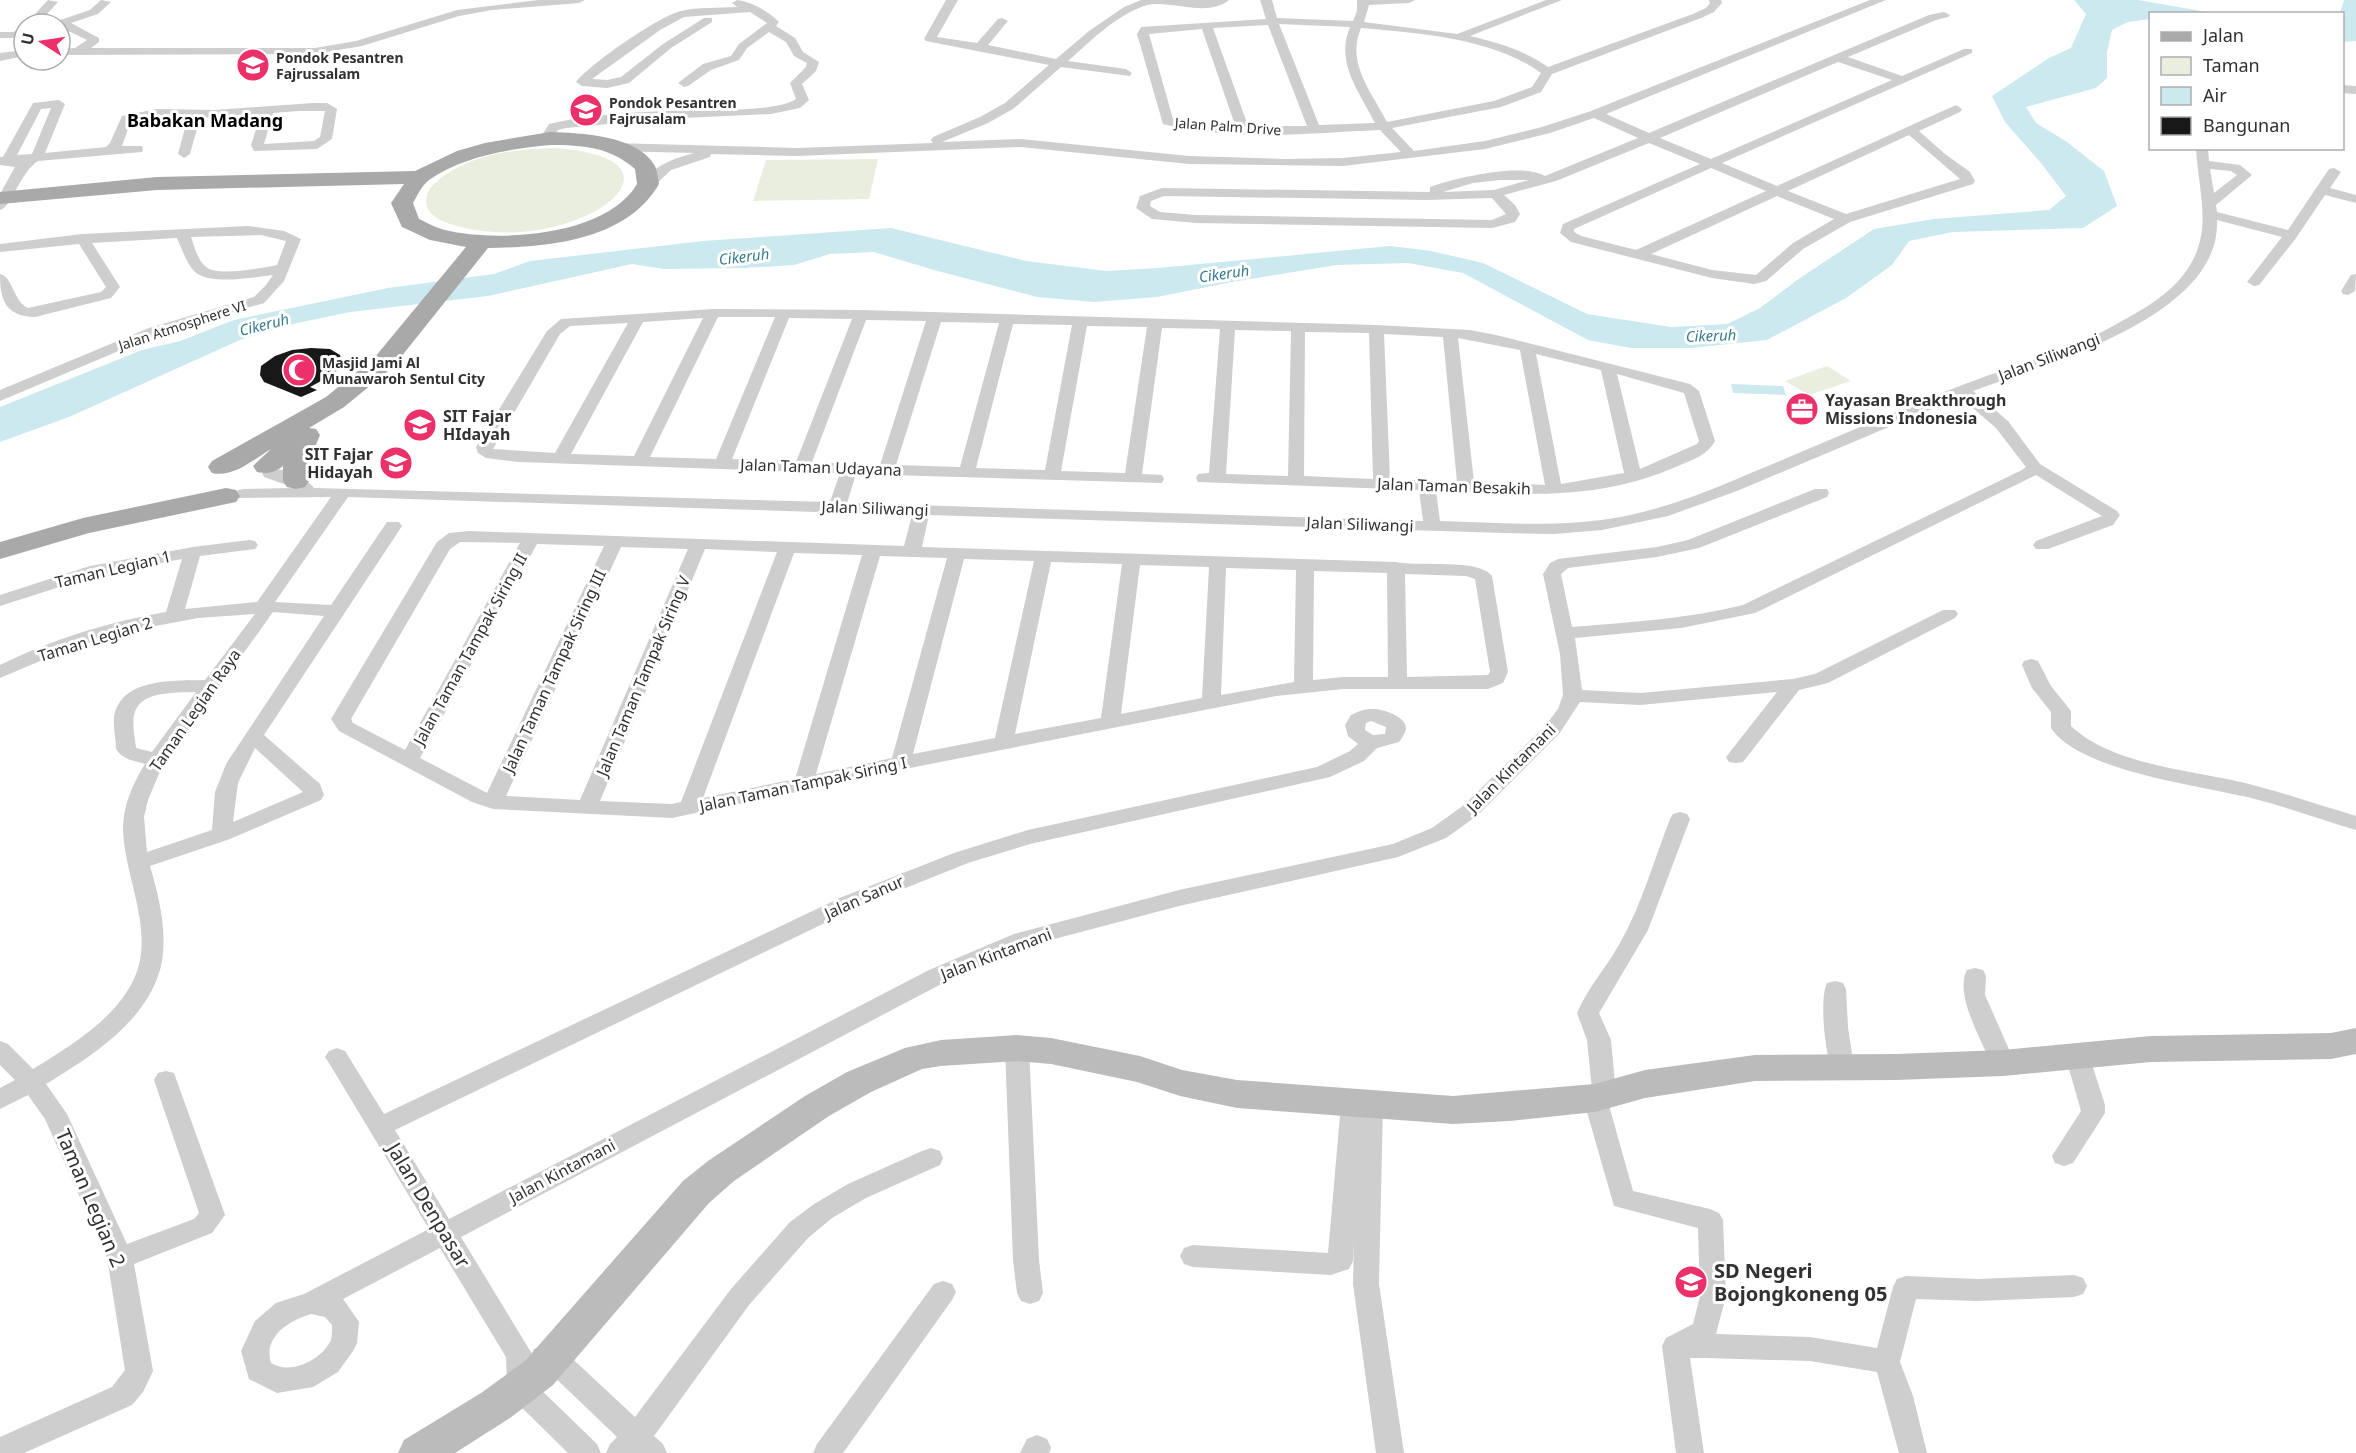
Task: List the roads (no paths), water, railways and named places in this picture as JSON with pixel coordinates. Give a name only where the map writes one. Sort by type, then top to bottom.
[{"type":"main road","points":[[545,140],[579,141],[610,146],[628,153],[645,167],[648,184],[638,201],[615,217],[593,226],[542,240],[490,244],[449,240],[424,232],[408,220],[402,207],[412,184],[437,165],[460,155],[506,144],[545,140]]},
{"type":"main road","points":[[1,200],[140,190],[412,184]]},
{"type":"main road","points":[[0,551],[223,485],[354,388],[384,362],[440,307],[490,244]]},
{"type":"main road","points":[[223,485],[247,461],[268,469],[308,434],[375,400],[391,386],[414,359],[440,307]]},
{"type":"main road","points":[[304,486],[294,472],[298,452],[308,434]]},
{"type":"street","points":[[72,52],[315,51],[358,44],[457,13],[492,7],[579,0]]},
{"type":"street","points":[[684,83],[707,67],[735,58],[743,46],[769,27],[772,22],[769,18],[732,0]]},
{"type":"street","points":[[952,0],[930,39],[1056,63],[1126,73]]},
{"type":"street","points":[[915,148],[956,134],[1009,106],[1056,63],[1115,17],[1148,1],[1208,4],[1223,0]]},
{"type":"street","points":[[1266,0],[1315,130]]},
{"type":"street","points":[[1409,0],[1363,1],[1359,23],[1350,41],[1350,62],[1383,126],[1411,155]]},
{"type":"street","points":[[1456,38],[1556,0]]},
{"type":"street","points":[[1546,72],[1697,16],[1710,10],[1716,3],[1715,0]]},
{"type":"street","points":[[610,146],[797,152],[1038,143],[1158,158],[1284,163],[1343,162],[1411,155],[1485,145],[1546,130],[1595,114],[1881,0]]},
{"type":"street","points":[[43,12],[52,2]]},
{"type":"street","points":[[78,52],[95,40],[62,23],[93,13],[105,2]]},
{"type":"street","points":[[708,20],[667,46],[625,80],[607,84],[582,82],[593,71],[656,28],[682,14],[749,9]]},
{"type":"street","points":[[1495,194],[1513,214],[1510,219],[1492,224],[1185,218],[1157,216],[1143,208],[1145,199],[1162,192],[1426,196],[1495,194],[1551,178],[1836,57],[1933,17],[1944,15]]},
{"type":"street","points":[[980,47],[1002,21]]},
{"type":"street","name":"Jalan Palm Drive","points":[[1272,21],[1359,23],[1456,38],[1523,56],[1542,67],[1546,72],[1537,89],[1497,104],[1383,126],[1315,130],[1243,130],[1186,126],[1167,121],[1143,34],[1145,29],[1154,27],[1206,24],[1272,21]]},
{"type":"street","points":[[1206,24],[1243,130]]},
{"type":"street","points":[[545,140],[553,127],[661,115],[771,110],[796,105],[803,100],[796,83],[812,68],[813,62],[798,54],[791,40],[769,27]]},
{"type":"street","points":[[1911,130],[1940,158],[1965,175],[1968,181],[1845,219],[1798,246],[1761,278],[1754,280],[1712,274],[1576,239],[1567,233],[1568,227],[1968,51]]},
{"type":"street","points":[[1836,57],[1903,80]]},
{"type":"street","points":[[1,200],[22,165],[37,156],[58,104],[37,106],[4,160]]},
{"type":"street","points":[[110,150],[116,145],[129,117],[145,114],[195,115],[268,110],[330,107],[326,139],[317,146],[259,148],[257,144],[268,110]]},
{"type":"street","points":[[1638,255],[1956,109]]},
{"type":"street","points":[[1595,114],[1845,219]]},
{"type":"street","points":[[184,154],[195,115]]},
{"type":"street","points":[[610,146],[638,133],[661,115]]},
{"type":"street","points":[[4,160],[136,149]]},
{"type":"street","points":[[648,184],[664,167],[722,150]]},
{"type":"street","points":[[2202,157],[2235,168],[2245,175],[2211,209],[2291,235]]},
{"type":"street","name":"Jalan Siliwangi","points":[[223,485],[304,486],[349,492],[1432,526],[1578,527],[1603,525],[1653,515],[1719,492],[1962,391],[2091,343],[2140,317],[2192,274],[2207,248],[2211,209],[2202,157]]},
{"type":"street","points":[[4,160],[22,165]]},
{"type":"street","points":[[2254,282],[2291,235],[2334,172]]},
{"type":"street","points":[[1426,196],[1444,186],[1473,179],[1508,175],[1551,178]]},
{"type":"street","points":[[2322,190],[2356,199]]},
{"type":"street","name":"Jalan Atmosphere VI","points":[[0,248],[82,238],[182,233],[271,232],[294,239],[282,269],[268,294],[259,300],[154,331],[0,396]]},
{"type":"street","points":[[182,233],[200,269],[207,273],[222,275],[282,269]]},
{"type":"street","points":[[0,278],[14,306],[19,312],[28,314],[106,295],[113,289],[82,238]]},
{"type":"street","points":[[2348,291],[2356,278]]},
{"type":"street","points":[[639,462],[713,313]]},
{"type":"street","points":[[560,459],[638,317],[713,313],[861,314],[1376,329],[1450,333],[1496,339],[1608,369],[1633,475]]},
{"type":"street","points":[[722,464],[784,313]]},
{"type":"street","points":[[802,467],[861,314]]},
{"type":"street","name":"Jalan Taman Udayana","points":[[638,317],[566,322],[554,331],[488,438],[484,447],[486,453],[499,456],[560,459],[1156,479]]},
{"type":"street","points":[[886,470],[935,317]]},
{"type":"street","points":[[967,472],[1007,320]]},
{"type":"street","points":[[1052,475],[1080,321]]},
{"type":"street","points":[[1133,478],[1155,323]]},
{"type":"street","name":"Jalan Taman Besakih","points":[[1228,324],[1211,478],[1554,490],[1594,486],[1633,475],[1697,452],[1704,447],[1707,441],[1691,391],[1676,384],[1608,369]]},
{"type":"street","points":[[1296,481],[1298,327]]},
{"type":"street","points":[[1376,329],[1382,484]]},
{"type":"street","points":[[1450,333],[1466,487]]},
{"type":"street","points":[[1527,348],[1554,490]]},
{"type":"street","points":[[1962,391],[1984,404],[2034,466],[2111,515],[2107,521],[2042,545]]},
{"type":"street","points":[[1566,633],[1655,626],[1722,616],[1749,609],[2004,487],[2028,474],[2034,466]]},
{"type":"street","points":[[837,507],[850,468]]},
{"type":"street","points":[[268,469],[304,486]]},
{"type":"street","points":[[1427,486],[1432,526]]},
{"type":"street","name":"Taman Legian Raya","points":[[0,1100],[94,1040],[116,1020],[136,996],[148,973],[151,942],[150,911],[134,818],[140,796],[156,760],[268,609],[349,492]]},
{"type":"street","points":[[1821,493],[1693,544],[1657,552],[1564,563],[1556,567],[1552,574],[1566,633],[1573,694],[1592,698],[1640,699],[1793,685],[1821,679],[1949,614]]},
{"type":"street","points":[[912,550],[922,510]]},
{"type":"street","points":[[223,834],[221,810],[223,792],[229,776],[253,736],[393,526]]},
{"type":"street","name":"Jalan Taman Tampak Siring I","points":[[532,537],[455,537],[443,546],[341,719],[346,727],[479,797],[493,802],[647,811],[689,808],[1004,742],[1303,686],[1343,682],[1488,684],[1496,679],[1499,672],[1483,576],[1468,571],[1396,567]]},
{"type":"street","points":[[532,537],[1396,567],[1398,682]]},
{"type":"street","name":"Jalan Taman Tampak Siring II","points":[[409,760],[532,537]]},
{"type":"street","name":"Jalan Taman Tampak Siring III","points":[[493,802],[615,540]]},
{"type":"street","name":"Jalan Taman Tampak Siring V","points":[[587,808],[699,543]]},
{"type":"street","name":"Taman Legian 1","points":[[0,601],[90,571],[249,544]]},
{"type":"street","points":[[689,808],[788,546]]},
{"type":"street","points":[[803,784],[873,549]]},
{"type":"street","name":"Taman Legian 1","points":[[174,616],[193,552]]},
{"type":"street","points":[[901,763],[957,552]]},
{"type":"street","points":[[1004,742],[1044,555]]},
{"type":"street","points":[[1110,722],[1132,558]]},
{"type":"street","points":[[1211,702],[1218,561]]},
{"type":"street","points":[[1303,686],[1305,564]]},
{"type":"street","name":"Taman Legian 2","points":[[0,672],[63,646],[130,625],[174,616],[268,609],[336,611]]},
{"type":"street","points":[[2031,665],[2042,688],[2061,711],[2061,728],[2074,741],[2148,769],[2248,790],[2356,823]]},
{"type":"street","points":[[1736,757],[1793,685]]},
{"type":"street","points":[[156,760],[129,753],[126,749],[124,715],[129,701],[143,691],[210,686]]},
{"type":"street","name":"Jalan Kintamani","points":[[311,1303],[937,976],[1004,947],[1073,925],[1179,898],[1398,850],[1439,833],[1471,810],[1552,730],[1567,710],[1573,694]]},
{"type":"street","points":[[140,862],[223,834],[314,795],[313,789],[253,736]]},
{"type":"street","name":"Jalan Sanur","points":[[381,1126],[889,885],[1028,837],[1323,772],[1357,756],[1372,742]]},
{"type":"street","points":[[1675,1346],[1704,1331],[1713,1296],[1710,1220],[1623,1199],[1599,1096],[1599,1040],[1588,1013],[1592,1002],[1629,946],[1649,903],[1680,819]]},
{"type":"street","points":[[1975,976],[1974,995],[2003,1063]]},
{"type":"street","points":[[1835,989],[1836,1027],[1842,1068]]},
{"type":"street","points":[[418,1453],[454,1433],[531,1367],[696,1192],[721,1171],[774,1133],[859,1082],[917,1057],[941,1053],[1017,1048],[1051,1051],[1140,1069],[1212,1090],[1453,1110],[1510,1107],[1599,1096],[1721,1071],[1755,1068],[2003,1063],[2151,1049],[2331,1046],[2356,1041]]},
{"type":"street","points":[[1017,1048],[1026,1260],[1030,1293]]},
{"type":"street","name":"Taman Legian 2","points":[[0,1050],[31,1082],[55,1114],[120,1258],[139,1371],[122,1396],[0,1450]]},
{"type":"street","points":[[2064,1156],[2092,1113],[2093,1105],[2077,1055]]},
{"type":"street","name":"Jalan Denpasar","points":[[337,1057],[381,1126],[443,1233],[531,1367]]},
{"type":"street","points":[[120,1258],[203,1226],[212,1215],[166,1080]]},
{"type":"street","points":[[1193,1256],[1331,1264],[1340,1261],[1362,1104]]},
{"type":"street","points":[[1362,1104],[1366,1284],[1390,1453]]},
{"type":"street","points":[[531,1367],[636,1448],[740,1297],[799,1230],[823,1211],[857,1191],[931,1158]]},
{"type":"street","points":[[1913,1453],[1899,1396],[1887,1362],[1905,1287],[1977,1290],[2074,1286]]},
{"type":"street","points":[[827,1453],[943,1292]]},
{"type":"street","points":[[1675,1346],[1778,1345],[1857,1354],[1887,1362]]},
{"type":"street","points":[[1675,1346],[1690,1453]]},
{"type":"street","points":[[531,1367],[587,1453]]},
{"type":"water","name":"Cikeruh","points":[[2074,0],[2138,0],[2207,12],[2149,12],[2149,19],[2128,22],[2112,30],[2107,52],[2107,78],[2096,88],[2026,107],[2036,123],[2067,142],[2104,171],[2117,206],[2083,228],[1953,232],[1909,241],[1892,265],[1846,298],[1767,340],[1691,348],[1631,348],[1588,340],[1463,273],[1408,263],[1337,265],[1157,297],[1094,302],[1037,297],[874,252],[830,254],[794,265],[744,268],[664,269],[632,264],[488,296],[350,312],[297,323],[240,340],[69,417],[0,442],[0,407],[142,350],[180,341],[234,320],[388,288],[494,274],[530,261],[703,241],[891,228],[1026,261],[1106,271],[1390,246],[1431,251],[1483,263],[1587,314],[1671,327],[1727,324],[1760,308],[1800,278],[1874,229],[1934,219],[2049,210],[2066,196],[2005,122],[1992,96],[2049,58],[2071,48],[2086,14]]},
{"type":"water","points":[[2344,0],[2356,0],[2356,41],[2344,42],[2344,12],[2340,12]]},
{"type":"water","points":[[1731,384],[1783,386],[1786,395],[1733,393]]},
{"type":"place","name":"Pondok Pesantren Fajrussalam","points":[[253,65]]},
{"type":"place","name":"Pondok Pesantren Fajrusalam","points":[[586,110]]},
{"type":"place","name":"Masjid Jami Al Munawaroh Sentul City","points":[[299,370]]},
{"type":"place","name":"Yayasan Breakthrough Missions Indonesia","points":[[1802,409]]},
{"type":"place","name":"SIT Fajar HIdayah","points":[[420,425]]},
{"type":"place","name":"SIT Fajar Hidayah","points":[[396,463]]},
{"type":"place","name":"SD Negeri Bojongkoneng 05","points":[[1691,1282]]},
{"type":"district","name":"Babakan Madang","points":[[205,120]]}]
